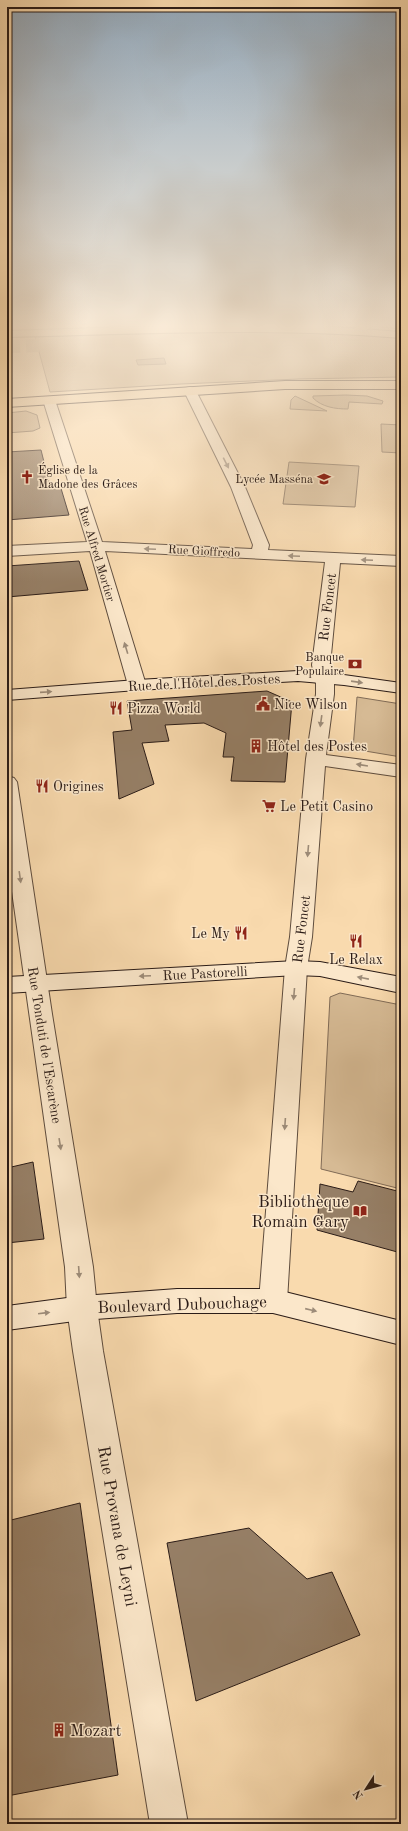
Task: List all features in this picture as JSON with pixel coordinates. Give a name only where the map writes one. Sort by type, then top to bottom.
[{"type":"street","name":"Rue Alfred Mortier","points":[[53,411],[96,546],[137,685]]},
{"type":"street","points":[[200,411],[238,487],[261,545],[259,554]]},
{"type":"street","name":"Rue Gioffredo","points":[[7,551],[96,546],[401,561]]},
{"type":"street","name":"Rue Foncet","points":[[273,1301],[296,968],[302,932],[316,760],[325,694],[325,684],[322,678],[320,665],[333,558]]},
{"type":"street","name":"Rue de l'Hôtel des Postes","points":[[7,695],[137,685],[298,676],[401,688]]},
{"type":"street","points":[[316,760],[401,772]]},
{"type":"street","name":"Rue Tonduti de l'Escarène","points":[[7,782],[79,1267],[82,1308]]},
{"type":"street","name":"Rue Pastorelli","points":[[7,985],[36,982],[296,968],[320,969],[401,985]]},
{"type":"street","name":"Boulevard Dubouchage","points":[[7,1318],[82,1308],[177,1302],[273,1301],[401,1333]]},
{"type":"street","name":"Rue Provana de Leyni","points":[[82,1308],[88,1351],[169,1824]]},
{"type":"shaded area","points":[[27,411],[37,415],[40,428],[33,431],[7,433],[7,413]]},
{"type":"shaded area","points":[[381,424],[401,425],[401,453],[382,452]]},
{"type":"shaded area","points":[[289,462],[359,466],[355,507],[283,504]]},
{"type":"shaded area","points":[[357,697],[401,704],[401,757],[353,749]]},
{"type":"shaded area","points":[[340,993],[401,1005],[401,1189],[321,1169],[330,997]]},
{"type":"building","points":[[41,450],[50,486],[60,485],[69,515],[7,520],[7,452]]},
{"type":"building","points":[[79,561],[88,590],[7,597],[7,566]]},
{"type":"building","name":"Hôtel des Postes","points":[[267,691],[292,702],[285,782],[231,781],[234,757],[223,757],[226,733],[204,723],[165,725],[169,741],[142,743],[154,784],[119,799],[113,732],[132,730],[127,701]]},
{"type":"building","points":[[33,1162],[44,1239],[7,1243],[7,1168]]},
{"type":"building","name":"Bibliothèque Romain Gary","points":[[358,1181],[401,1192],[401,1253],[317,1230],[320,1184],[353,1192]]},
{"type":"building","name":"Mozart","points":[[80,1503],[118,1775],[7,1796],[7,1521]]},
{"type":"building","points":[[249,1528],[307,1579],[332,1572],[360,1635],[196,1701],[167,1543]]},
{"type":"place","name":"Église de la Madone des Grâces","points":[[27,477]]},
{"type":"place","name":"Lycée Masséna","points":[[324,479]]},
{"type":"place","name":"Banque Populaire","points":[[355,664]]},
{"type":"place","name":"Nice Wilson","points":[[263,704]]},
{"type":"place","name":"Pizza World","points":[[116,708]]},
{"type":"place","name":"Hôtel des Postes","points":[[256,746]]},
{"type":"place","name":"Origines","points":[[42,786]]},
{"type":"place","name":"Le Petit Casino","points":[[269,806]]},
{"type":"place","name":"Le My","points":[[241,933]]},
{"type":"place","name":"Le Relax","points":[[356,941]]},
{"type":"place","name":"Bibliothèque Romain Gary","points":[[360,1211]]},
{"type":"place","name":"Mozart","points":[[59,1730]]}]
